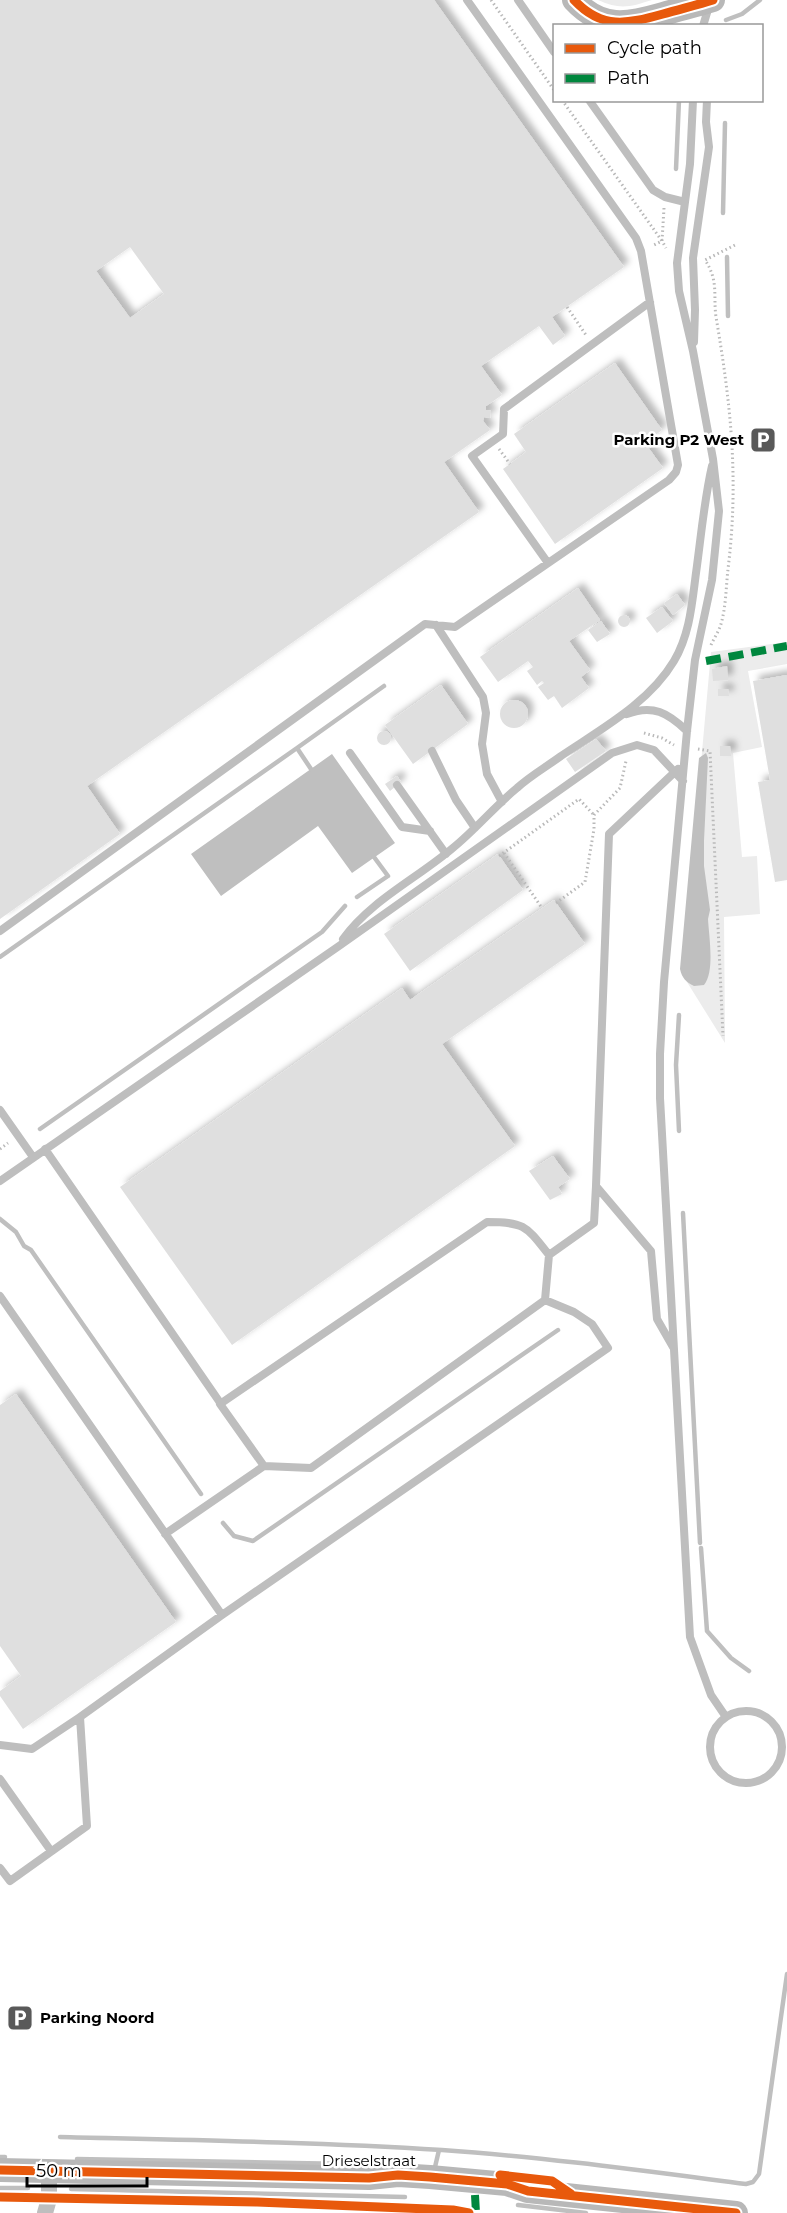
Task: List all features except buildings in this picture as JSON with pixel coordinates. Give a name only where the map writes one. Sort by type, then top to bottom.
[{"type":"street","points":[[574,0],[589,14],[602,20],[618,23],[658,21],[712,0]]},
{"type":"street","points":[[39,2167],[48,2199],[45,2213]]},
{"type":"street","name":"Drieselstraat","points":[[0,2170],[39,2167],[369,2178],[398,2175],[507,2184],[528,2191],[673,2209],[736,2213]]},
{"type":"lane","points":[[0,931],[425,624],[455,627],[669,480],[676,472],[678,465],[641,251],[636,238],[467,0]]},
{"type":"lane","points":[[518,0],[553,49]]},
{"type":"lane","points":[[704,24],[712,0]]},
{"type":"lane","points":[[590,102],[653,190],[685,202]]},
{"type":"lane","points":[[693,102],[690,164],[677,263],[679,291],[693,351],[713,459],[718,511],[710,590],[695,660],[687,731],[665,970],[660,1098],[690,1637],[711,1695],[726,1717]]},
{"type":"lane","points":[[693,351],[695,310],[693,258],[709,147],[706,122],[707,102]]},
{"type":"lane","points":[[681,227],[698,229]]},
{"type":"lane","points":[[548,563],[472,456],[503,434],[504,409],[650,302]]},
{"type":"lane","points":[[339,946],[353,925],[446,854],[517,787],[646,696],[661,679],[675,660],[691,615],[705,496],[713,459]]},
{"type":"lane","points":[[436,625],[483,697],[486,713],[482,744],[487,774],[502,802]]},
{"type":"lane","points":[[618,717],[648,708],[665,713],[687,731]]},
{"type":"lane","points":[[0,1181],[612,753],[637,745],[654,750],[683,781]]},
{"type":"lane","points":[[432,751],[456,800],[475,828]]},
{"type":"lane","points":[[350,753],[402,827],[430,831]]},
{"type":"lane","points":[[549,1255],[594,1223],[609,834],[684,763]]},
{"type":"lane","points":[[397,785],[446,854]]},
{"type":"lane","points":[[0,1110],[33,1157]]},
{"type":"lane","points":[[45,1149],[264,1466]]},
{"type":"lane","points":[[596,1186],[651,1251],[657,1318],[674,1349]]},
{"type":"lane","points":[[165,1534],[264,1466],[311,1468],[545,1300],[549,1255],[531,1232],[513,1222],[487,1222],[221,1404]]},
{"type":"lane","points":[[0,1296],[222,1615]]},
{"type":"lane","points":[[0,1745],[32,1749],[608,1348],[592,1324],[574,1312],[545,1300]]},
{"type":"lane","points":[[743,1711],[754,1711],[765,1716],[774,1724],[780,1734],[781,1758],[766,1778],[755,1783],[742,1784],[720,1773],[713,1762],[710,1740],[714,1729],[726,1717],[743,1711]]},
{"type":"lane","points":[[0,1868],[10,1881],[87,1826],[80,1717]]},
{"type":"lane","points":[[0,1779],[51,1851]]},
{"type":"path","points":[[491,0],[553,87]]},
{"type":"path","points":[[563,102],[671,255]]},
{"type":"path","points":[[662,241],[665,203]]},
{"type":"path","points":[[650,246],[662,241]]},
{"type":"path","points":[[705,260],[735,245]]},
{"type":"path","points":[[567,307],[588,338]]},
{"type":"path","points":[[496,445],[510,464]]},
{"type":"path","points":[[686,748],[710,751],[723,1036]]},
{"type":"path","points":[[499,856],[579,799],[594,815]]},
{"type":"path","points":[[504,853],[542,908]]},
{"type":"path","points":[[0,1149],[8,1143]]},
{"type":"shaded area","points":[[598,0],[652,0],[625,6]]},
{"type":"shaded area","points":[[787,642],[787,664],[748,671],[762,747],[733,753],[742,857],[757,856],[760,914],[724,917],[725,1043],[682,974],[711,652]]},
{"type":"shaded area","points":[[706,753],[708,758],[704,866],[710,910],[708,919],[710,963],[704,985],[694,986],[685,979],[680,969],[699,758]]},
{"type":"shaded area","points":[[332,754],[395,843],[352,873],[318,826],[221,896],[191,854]]},
{"type":"waterway","points":[[726,20],[742,14],[760,0]]},
{"type":"waterway","points":[[676,169],[679,102]]},
{"type":"waterway","points":[[723,213],[725,123]]},
{"type":"waterway","points":[[727,257],[728,316]]},
{"type":"waterway","points":[[297,748],[384,686]]},
{"type":"waterway","points":[[0,957],[297,748],[311,769]]},
{"type":"waterway","points":[[357,897],[388,876],[374,857]]},
{"type":"waterway","points":[[40,1129],[322,932],[345,906]]},
{"type":"waterway","points":[[679,1015],[676,1065],[679,1131]]},
{"type":"waterway","points":[[683,1213],[700,1543]]},
{"type":"waterway","points":[[0,1219],[16,1232],[24,1246],[31,1250],[201,1494]]},
{"type":"waterway","points":[[223,1523],[234,1536],[253,1541],[558,1330]]},
{"type":"waterway","points":[[701,1548],[707,1631],[731,1658],[749,1671]]},
{"type":"waterway","points":[[60,2137],[299,2143],[442,2150],[556,2160],[746,2184],[753,2182],[759,2174],[787,1974]]},
{"type":"waterway","points":[[435,2167],[439,2150]]},
{"type":"waterway","points":[[0,2157],[5,2157]]},
{"type":"waterway","points":[[77,2159],[348,2164]]},
{"type":"waterway","points":[[0,2188],[28,2188]]},
{"type":"waterway","points":[[71,2189],[405,2197]]},
{"type":"waterway","points":[[518,2205],[586,2213]]},
{"type":"marked path","points":[[706,661],[787,646]]},
{"type":"marked path","points":[[475,2195],[476,2213]]},
{"type":"cycle path","points":[[574,0],[584,10],[595,16],[616,22],[638,20],[713,0]]},
{"type":"cycle path","points":[[0,2170],[369,2178],[398,2175],[507,2184],[528,2191],[736,2213]]},
{"type":"cycle path","points":[[500,2175],[552,2181],[571,2194]]},
{"type":"cycle path","points":[[0,2197],[257,2202],[453,2210],[469,2213]]},
{"type":"place","name":"Parking P2 West","points":[[763,440]]},
{"type":"place","name":"Parking Noord","points":[[20,2018]]}]
